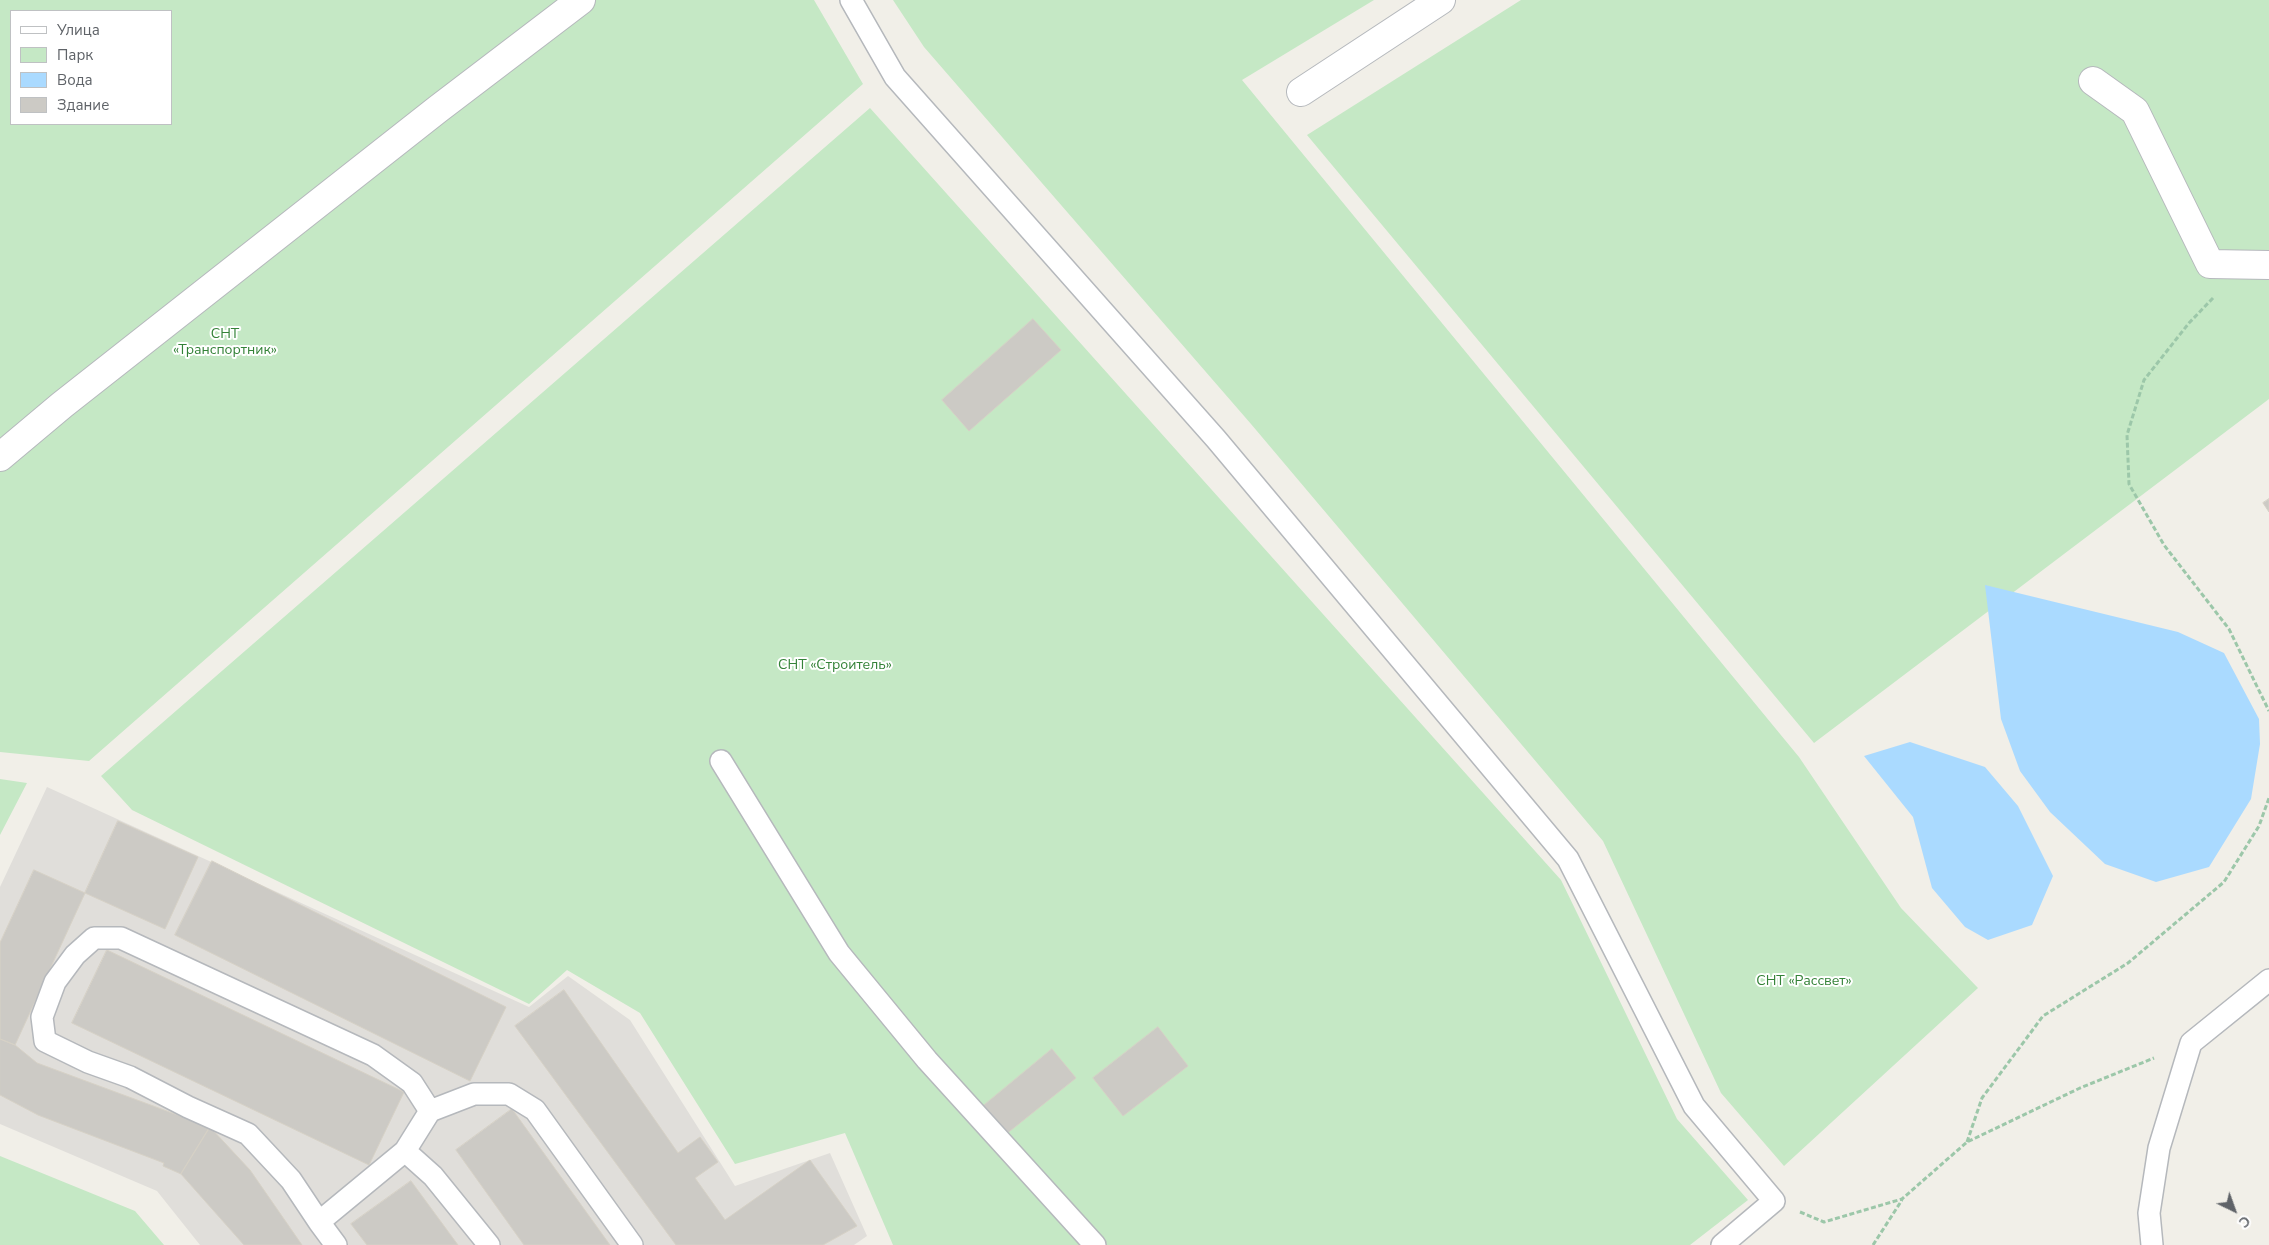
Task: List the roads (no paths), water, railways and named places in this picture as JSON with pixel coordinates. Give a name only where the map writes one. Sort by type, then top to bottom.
[{"type":"street","points":[[0,457],[62,405],[430,115],[581,0]]},
{"type":"street","points":[[1301,92],[1441,0]]},
{"type":"street","points":[[2093,81],[2135,111],[2210,264],[2256,265]]},
{"type":"lane","points":[[851,0],[895,77],[1216,439],[1568,859],[1694,1106],[1774,1201],[1722,1245]]},
{"type":"lane","points":[[720,762],[839,953],[928,1060],[1095,1245]]},
{"type":"lane","points":[[336,1245],[291,1180],[248,1134],[188,1108],[130,1077],[88,1062],[46,1041],[42,1016],[55,982],[75,955],[94,938],[122,938],[160,954],[373,1055],[412,1083],[430,1111]]},
{"type":"lane","points":[[2152,1245],[2149,1213],[2159,1148],[2191,1042],[2269,980]]},
{"type":"lane","points":[[319,1222],[405,1151],[430,1111],[474,1094],[509,1094],[535,1110],[632,1245]]},
{"type":"lane","points":[[405,1151],[432,1176],[489,1245]]},
{"type":"water","points":[[1985,585],[2178,632],[2224,653],[2259,719],[2260,744],[2251,799],[2209,867],[2156,882],[2105,864],[2050,812],[2020,771],[2001,719]]},
{"type":"water","points":[[1910,742],[1985,767],[2018,806],[2053,876],[2032,925],[1988,940],[1965,927],[1932,888],[1913,817],[1864,756]]},
{"type":"park label","name":"СНТ «Транспортник»","points":[[225,344]]},
{"type":"park label","name":"СНТ «Строитель»","points":[[835,666]]},
{"type":"park label","name":"СНТ «Рассвет»","points":[[1804,982]]}]
